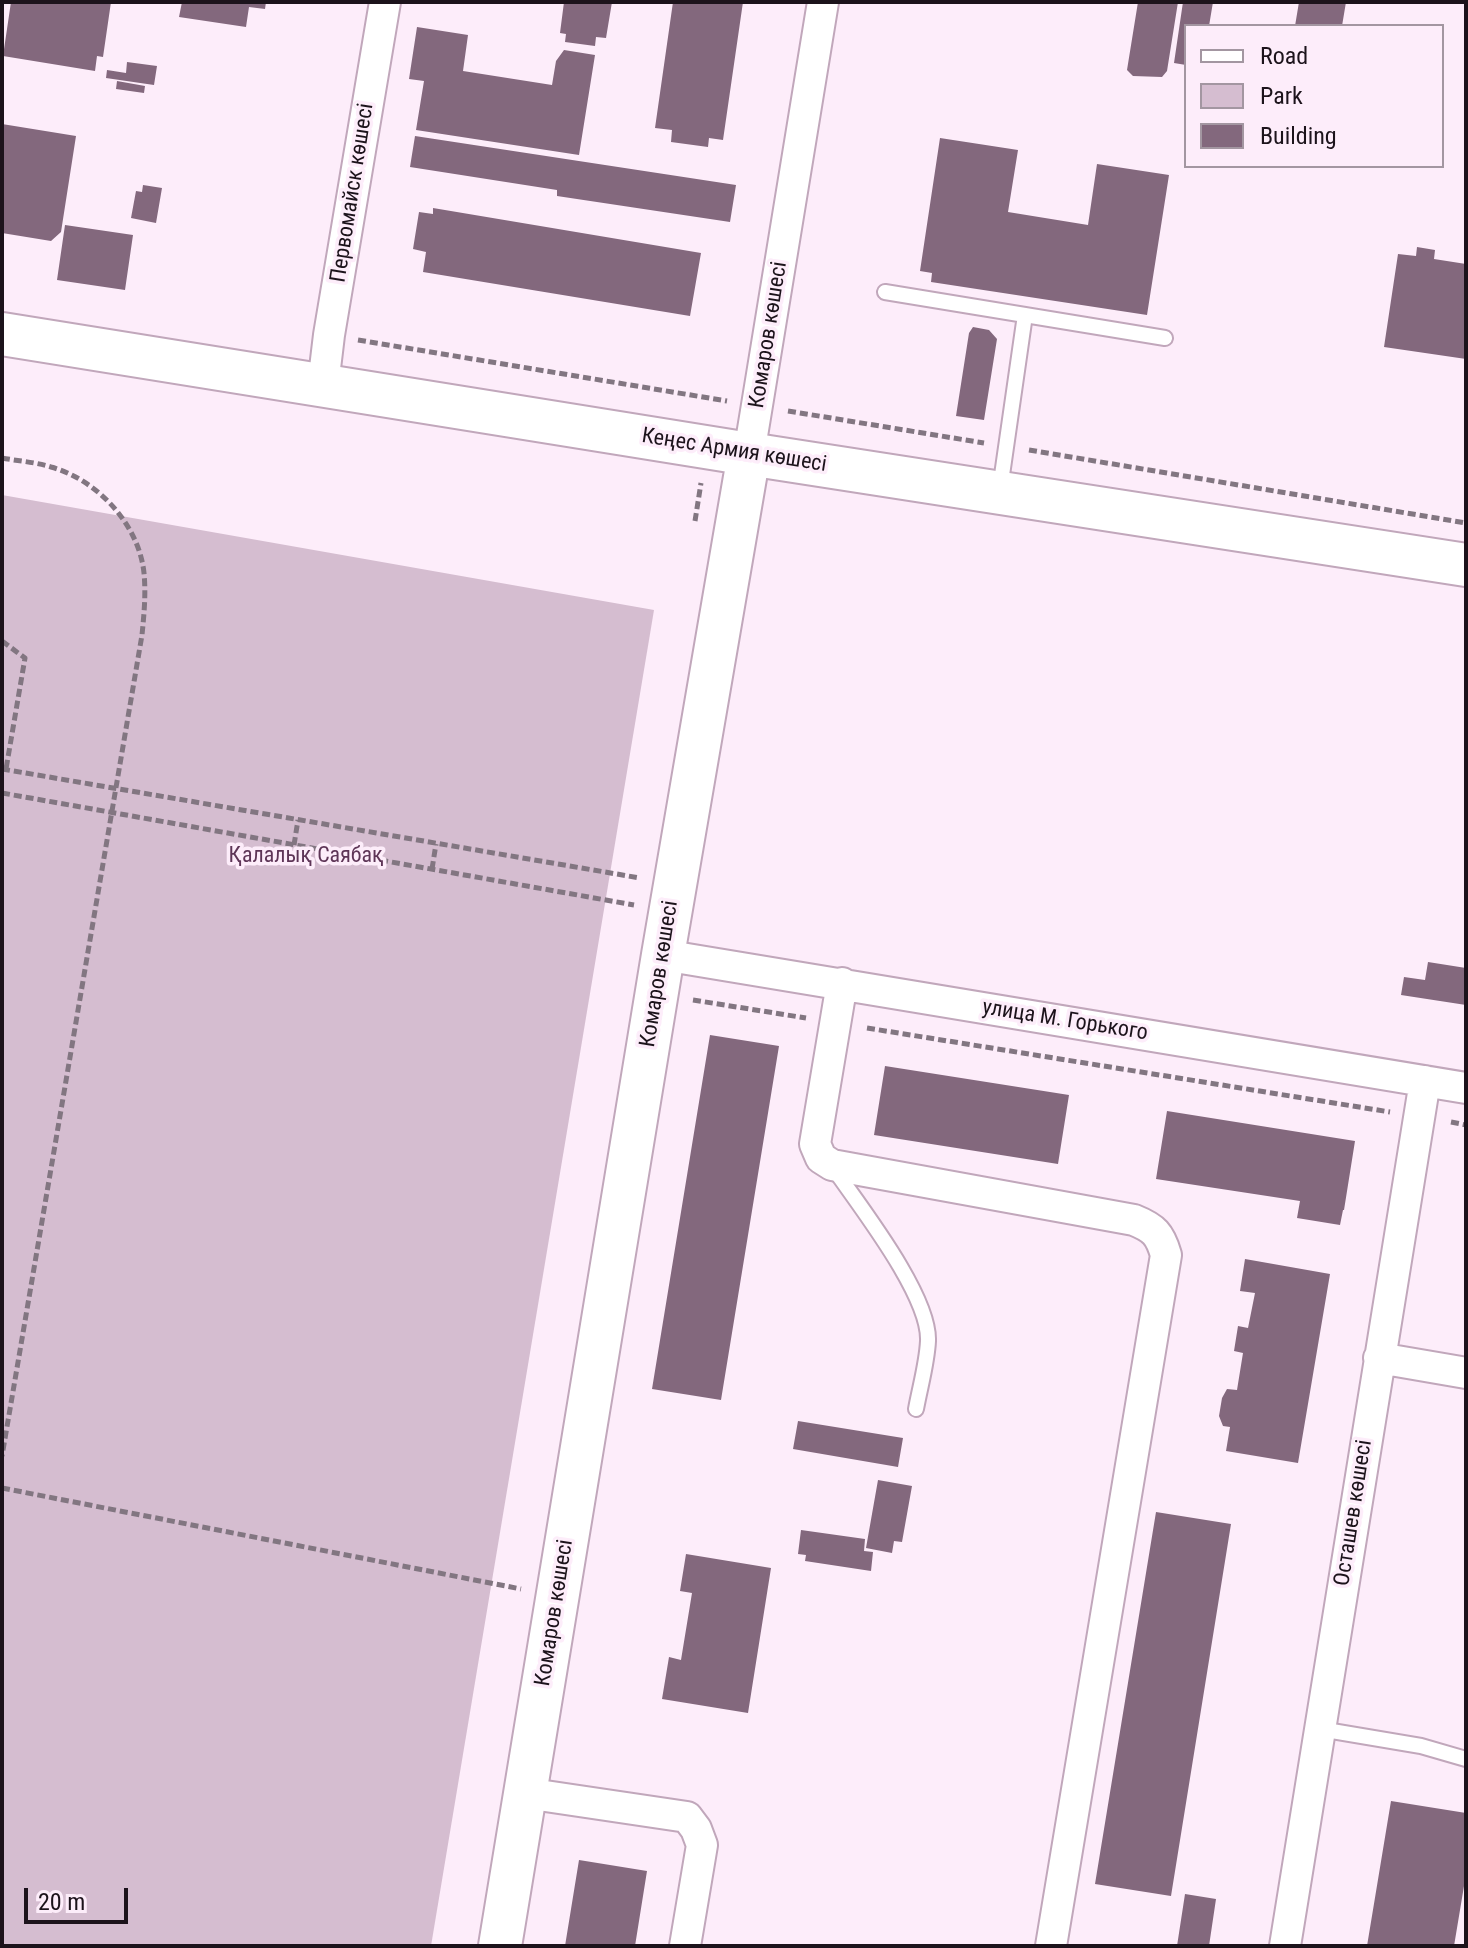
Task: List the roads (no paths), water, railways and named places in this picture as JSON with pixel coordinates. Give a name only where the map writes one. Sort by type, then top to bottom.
[{"type":"street","name":"Первомайск көшесі","points":[[323,385],[385,2]]},
{"type":"street","name":"Комаров көшесі","points":[[500,1946],[823,2]]},
{"type":"street","name":"Кеңес Армия көшесі","points":[[2,334],[1466,565]]},
{"type":"street","name":"улица М. Горького","points":[[660,974],[842,983],[1466,1088]]},
{"type":"street","points":[[842,983],[815,1144],[821,1158],[832,1165],[1134,1220],[1150,1227],[1162,1240],[1166,1255],[1051,1946]]},
{"type":"street","name":"Осташев көшесі","points":[[1285,1946],[1425,1081]]},
{"type":"street","points":[[1379,1358],[1466,1373]]},
{"type":"street","points":[[525,1793],[687,1817],[702,1845],[685,1946]]},
{"type":"lane","points":[[885,292],[1165,338]]},
{"type":"lane","points":[[999,492],[1025,315]]},
{"type":"lane","points":[[832,1165],[894,1257],[926,1320],[928,1341],[916,1409]]},
{"type":"lane","points":[[1320,1729],[1421,1746],[1466,1759]]},
{"type":"park label","name":"Қалалық Саябақ","points":[[306,856]]}]
